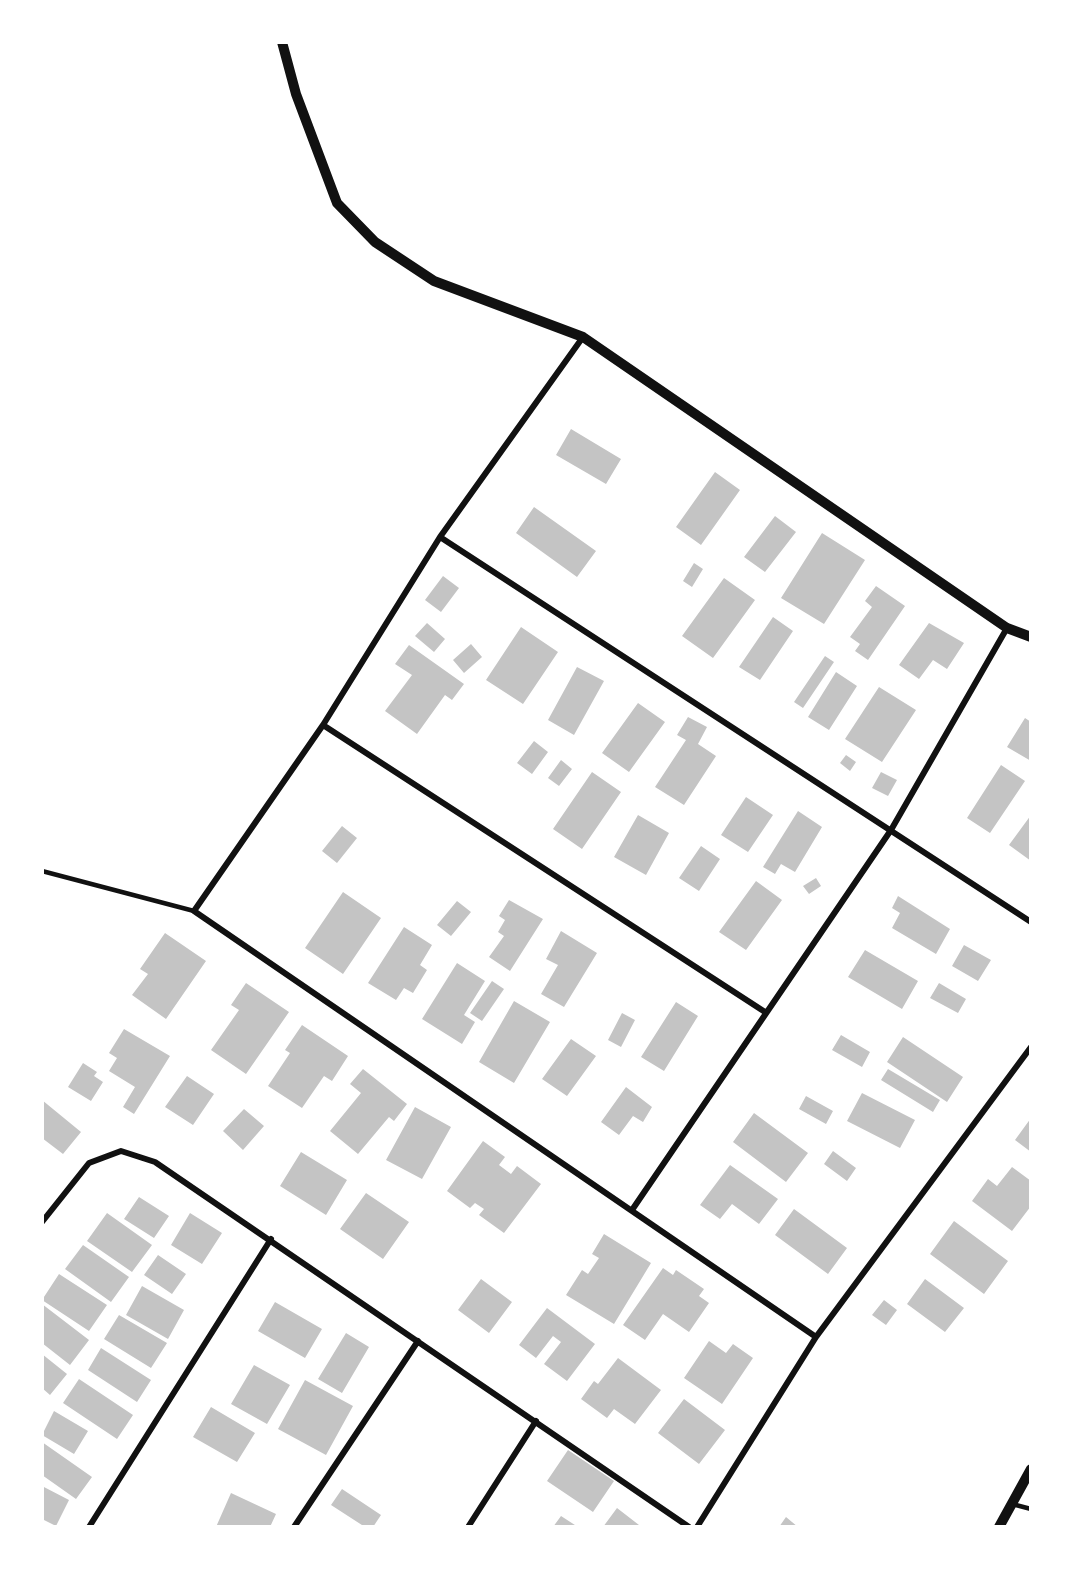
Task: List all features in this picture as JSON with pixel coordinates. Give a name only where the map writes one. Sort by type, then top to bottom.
[{"type":"street","points":[[282,42],[296,94],[337,203],[375,242],[434,281],[583,337],[1007,628],[1031,637]]},
{"type":"street","points":[[583,337],[440,537],[323,725],[194,911],[816,1337]]},
{"type":"street","points":[[440,537],[1031,921]]},
{"type":"street","points":[[632,1210],[891,830],[1007,628]]},
{"type":"street","points":[[323,725],[765,1012]]},
{"type":"street","points":[[697,1527],[816,1337],[1031,1047]]},
{"type":"street","points":[[42,1222],[89,1163],[121,1151],[155,1162],[271,1239],[688,1527]]},
{"type":"street","points":[[89,1527],[271,1239]]},
{"type":"street","points":[[294,1527],[418,1341]]},
{"type":"street","points":[[468,1527],[536,1421]]},
{"type":"street","points":[[999,1527],[1031,1469]]},
{"type":"lane","points":[[42,871],[194,911]]},
{"type":"lane","points":[[1012,1504],[1031,1509]]},
{"type":"building","points":[[571,429],[621,459],[606,484],[556,455]]},
{"type":"building","points":[[715,472],[740,490],[701,545],[676,527]]},
{"type":"building","points":[[534,507],[596,551],[577,577],[516,533]]},
{"type":"building","points":[[775,516],[796,532],[765,572],[744,557]]},
{"type":"building","points":[[822,533],[865,560],[824,624],[781,598]]},
{"type":"building","points":[[694,563],[703,569],[692,587],[683,581]]},
{"type":"building","points":[[443,576],[459,588],[441,612],[425,600]]},
{"type":"building","points":[[724,578],[755,600],[713,658],[682,636]]},
{"type":"building","points":[[876,586],[905,606],[868,660],[855,651],[860,644],[850,637],[872,607],[865,601]]},
{"type":"building","points":[[773,617],[793,631],[760,680],[739,667]]},
{"type":"building","points":[[427,623],[445,639],[434,652],[415,636]]},
{"type":"building","points":[[929,623],[964,643],[947,669],[933,660],[919,679],[899,665]]},
{"type":"building","points":[[521,627],[558,652],[523,704],[486,680]]},
{"type":"building","points":[[471,644],[482,657],[464,673],[453,660]]},
{"type":"building","points":[[409,645],[464,684],[452,700],[445,695],[417,734],[385,711],[412,675],[395,664]]},
{"type":"building","points":[[825,656],[834,662],[803,708],[794,702]]},
{"type":"building","points":[[577,667],[604,681],[574,735],[548,720]]},
{"type":"building","points":[[836,672],[857,686],[829,730],[808,717]]},
{"type":"building","points":[[879,687],[916,710],[882,762],[845,739]]},
{"type":"building","points":[[638,703],[665,722],[629,772],[602,753]]},
{"type":"building","points":[[688,717],[707,727],[698,744],[716,756],[684,805],[655,787],[686,740],[677,735]]},
{"type":"building","points":[[1025,718],[1031,722],[1031,761],[1007,747]]},
{"type":"building","points":[[534,741],[548,752],[532,774],[517,763]]},
{"type":"building","points":[[846,755],[856,762],[850,771],[840,763]]},
{"type":"building","points":[[561,760],[572,769],[559,786],[548,778]]},
{"type":"building","points":[[1001,765],[1025,781],[990,833],[967,818]]},
{"type":"building","points":[[592,772],[621,792],[582,849],[553,829]]},
{"type":"building","points":[[881,772],[897,780],[888,796],[872,788]]},
{"type":"building","points":[[746,797],[773,815],[748,852],[721,835]]},
{"type":"building","points":[[798,811],[822,827],[795,872],[781,864],[775,874],[763,867]]},
{"type":"building","points":[[638,815],[669,833],[646,875],[614,857]]},
{"type":"building","points":[[1031,815],[1031,861],[1009,845]]},
{"type":"building","points":[[342,826],[357,838],[337,863],[322,851]]},
{"type":"building","points":[[701,846],[720,859],[699,891],[679,878]]},
{"type":"building","points":[[816,878],[821,886],[809,894],[803,886]]},
{"type":"building","points":[[756,881],[782,900],[746,950],[719,932]]},
{"type":"building","points":[[343,892],[381,918],[343,974],[305,948]]},
{"type":"building","points":[[898,896],[950,929],[936,954],[892,928],[900,913],[892,908]]},
{"type":"building","points":[[509,900],[543,919],[510,971],[489,957],[504,936],[498,932],[505,920],[499,916]]},
{"type":"building","points":[[457,901],[471,912],[451,936],[437,925]]},
{"type":"building","points":[[404,927],[432,945],[420,965],[427,970],[413,993],[404,988],[396,1000],[368,983]]},
{"type":"building","points":[[561,931],[597,953],[564,1007],[541,994],[558,965],[546,959]]},
{"type":"building","points":[[165,933],[206,961],[166,1019],[132,995],[148,974],[140,969]]},
{"type":"building","points":[[964,945],[991,960],[978,981],[952,966]]},
{"type":"building","points":[[865,950],[918,981],[902,1009],[848,977]]},
{"type":"building","points":[[457,963],[485,981],[464,1015],[475,1022],[462,1044],[422,1019]]},
{"type":"building","points":[[492,981],[504,989],[482,1021],[470,1013]]},
{"type":"building","points":[[246,983],[289,1012],[246,1074],[211,1050],[239,1010],[231,1005]]},
{"type":"building","points":[[939,983],[966,999],[958,1013],[930,998]]},
{"type":"building","points":[[514,1001],[550,1022],[514,1083],[479,1062]]},
{"type":"building","points":[[676,1002],[698,1016],[664,1071],[641,1057]]},
{"type":"building","points":[[622,1013],[635,1020],[621,1047],[608,1040]]},
{"type":"building","points":[[302,1025],[348,1056],[332,1081],[324,1076],[302,1108],[268,1086],[290,1053],[285,1050]]},
{"type":"building","points":[[124,1029],[170,1056],[134,1114],[123,1107],[135,1087],[109,1071],[117,1058],[109,1053]]},
{"type":"building","points":[[841,1035],[870,1052],[862,1067],[832,1050]]},
{"type":"building","points":[[903,1037],[963,1077],[947,1102],[887,1062]]},
{"type":"building","points":[[571,1039],[596,1056],[567,1096],[542,1079]]},
{"type":"building","points":[[83,1063],[97,1072],[94,1076],[103,1082],[91,1101],[68,1087]]},
{"type":"building","points":[[363,1069],[407,1104],[394,1121],[389,1117],[358,1154],[330,1131],[361,1093],[350,1084]]},
{"type":"building","points":[[888,1069],[940,1100],[933,1112],[881,1080]]},
{"type":"building","points":[[187,1076],[214,1094],[193,1125],[165,1107]]},
{"type":"building","points":[[626,1087],[652,1107],[643,1122],[633,1116],[619,1135],[601,1122]]},
{"type":"building","points":[[862,1093],[915,1120],[900,1148],[847,1121]]},
{"type":"building","points":[[806,1096],[833,1111],[826,1124],[799,1109]]},
{"type":"building","points":[[42,1100],[81,1132],[63,1154],[42,1138]]},
{"type":"building","points":[[415,1107],[451,1127],[422,1179],[386,1160]]},
{"type":"building","points":[[244,1109],[264,1126],[243,1150],[223,1131]]},
{"type":"building","points":[[754,1113],[808,1153],[786,1182],[733,1142]]},
{"type":"building","points":[[1031,1118],[1031,1152],[1015,1140]]},
{"type":"building","points":[[483,1141],[505,1157],[499,1165],[511,1174],[517,1166],[541,1184],[504,1233],[479,1215],[484,1209],[475,1203],[470,1208],[447,1191]]},
{"type":"building","points":[[833,1151],[856,1168],[847,1181],[824,1164]]},
{"type":"building","points":[[301,1152],[347,1180],[326,1215],[280,1186]]},
{"type":"building","points":[[730,1165],[778,1199],[759,1224],[732,1204],[720,1219],[700,1205]]},
{"type":"building","points":[[1012,1167],[1031,1181],[1031,1206],[1012,1231],[972,1201],[988,1179],[997,1186]]},
{"type":"building","points":[[366,1193],[409,1222],[383,1259],[340,1229]]},
{"type":"building","points":[[139,1197],[169,1216],[154,1238],[124,1219]]},
{"type":"building","points":[[794,1209],[847,1248],[828,1274],[775,1235]]},
{"type":"building","points":[[107,1213],[152,1245],[132,1272],[87,1241]]},
{"type":"building","points":[[190,1213],[222,1233],[202,1264],[171,1245]]},
{"type":"building","points":[[954,1221],[1008,1261],[984,1294],[930,1254]]},
{"type":"building","points":[[604,1234],[651,1263],[614,1324],[566,1295],[582,1270],[588,1274],[599,1258],[592,1254]]},
{"type":"building","points":[[83,1245],[129,1277],[111,1302],[65,1269]]},
{"type":"building","points":[[158,1255],[186,1274],[172,1294],[144,1275]]},
{"type":"building","points":[[663,1268],[673,1275],[676,1270],[704,1289],[699,1296],[709,1303],[689,1332],[663,1314],[645,1340],[623,1325]]},
{"type":"building","points":[[59,1274],[107,1305],[89,1331],[42,1300]]},
{"type":"building","points":[[481,1279],[512,1302],[489,1333],[458,1310]]},
{"type":"building","points":[[925,1279],[964,1308],[945,1332],[907,1304]]},
{"type":"building","points":[[142,1286],[184,1310],[168,1339],[126,1315]]},
{"type":"building","points":[[884,1300],[897,1310],[886,1325],[872,1315]]},
{"type":"building","points":[[275,1302],[322,1329],[305,1358],[258,1331]]},
{"type":"building","points":[[42,1304],[89,1340],[70,1365],[42,1343]]},
{"type":"building","points":[[547,1308],[595,1344],[567,1381],[544,1364],[561,1342],[553,1336],[536,1358],[519,1345]]},
{"type":"building","points":[[119,1315],[167,1343],[151,1368],[104,1339]]},
{"type":"building","points":[[346,1333],[369,1347],[342,1393],[318,1379]]},
{"type":"building","points":[[709,1341],[726,1353],[733,1344],[753,1358],[722,1404],[684,1378]]},
{"type":"building","points":[[101,1348],[151,1380],[137,1402],[88,1370]]},
{"type":"building","points":[[42,1354],[67,1374],[50,1395],[42,1388]]},
{"type":"building","points":[[618,1358],[661,1390],[635,1424],[614,1409],[607,1418],[581,1399],[594,1381],[598,1384]]},
{"type":"building","points":[[254,1365],[290,1385],[267,1424],[231,1404]]},
{"type":"building","points":[[79,1379],[133,1415],[117,1439],[63,1403]]},
{"type":"building","points":[[305,1380],[353,1406],[326,1455],[278,1429]]},
{"type":"building","points":[[684,1399],[725,1430],[699,1464],[658,1433]]},
{"type":"building","points":[[211,1407],[255,1433],[237,1462],[193,1437]]},
{"type":"building","points":[[54,1411],[88,1431],[74,1454],[42,1435]]},
{"type":"building","points":[[42,1442],[92,1477],[76,1499],[42,1475]]},
{"type":"building","points":[[568,1450],[614,1481],[593,1512],[547,1481]]},
{"type":"building","points":[[42,1486],[69,1500],[56,1526],[42,1519]]},
{"type":"building","points":[[342,1489],[381,1515],[373,1527],[365,1527],[331,1505]]},
{"type":"building","points":[[231,1493],[276,1514],[270,1527],[216,1527]]},
{"type":"building","points":[[617,1508],[639,1525],[638,1527],[603,1527]]},
{"type":"building","points":[[561,1516],[578,1527],[553,1527]]},
{"type":"building","points":[[786,1517],[798,1527],[779,1527]]}]
